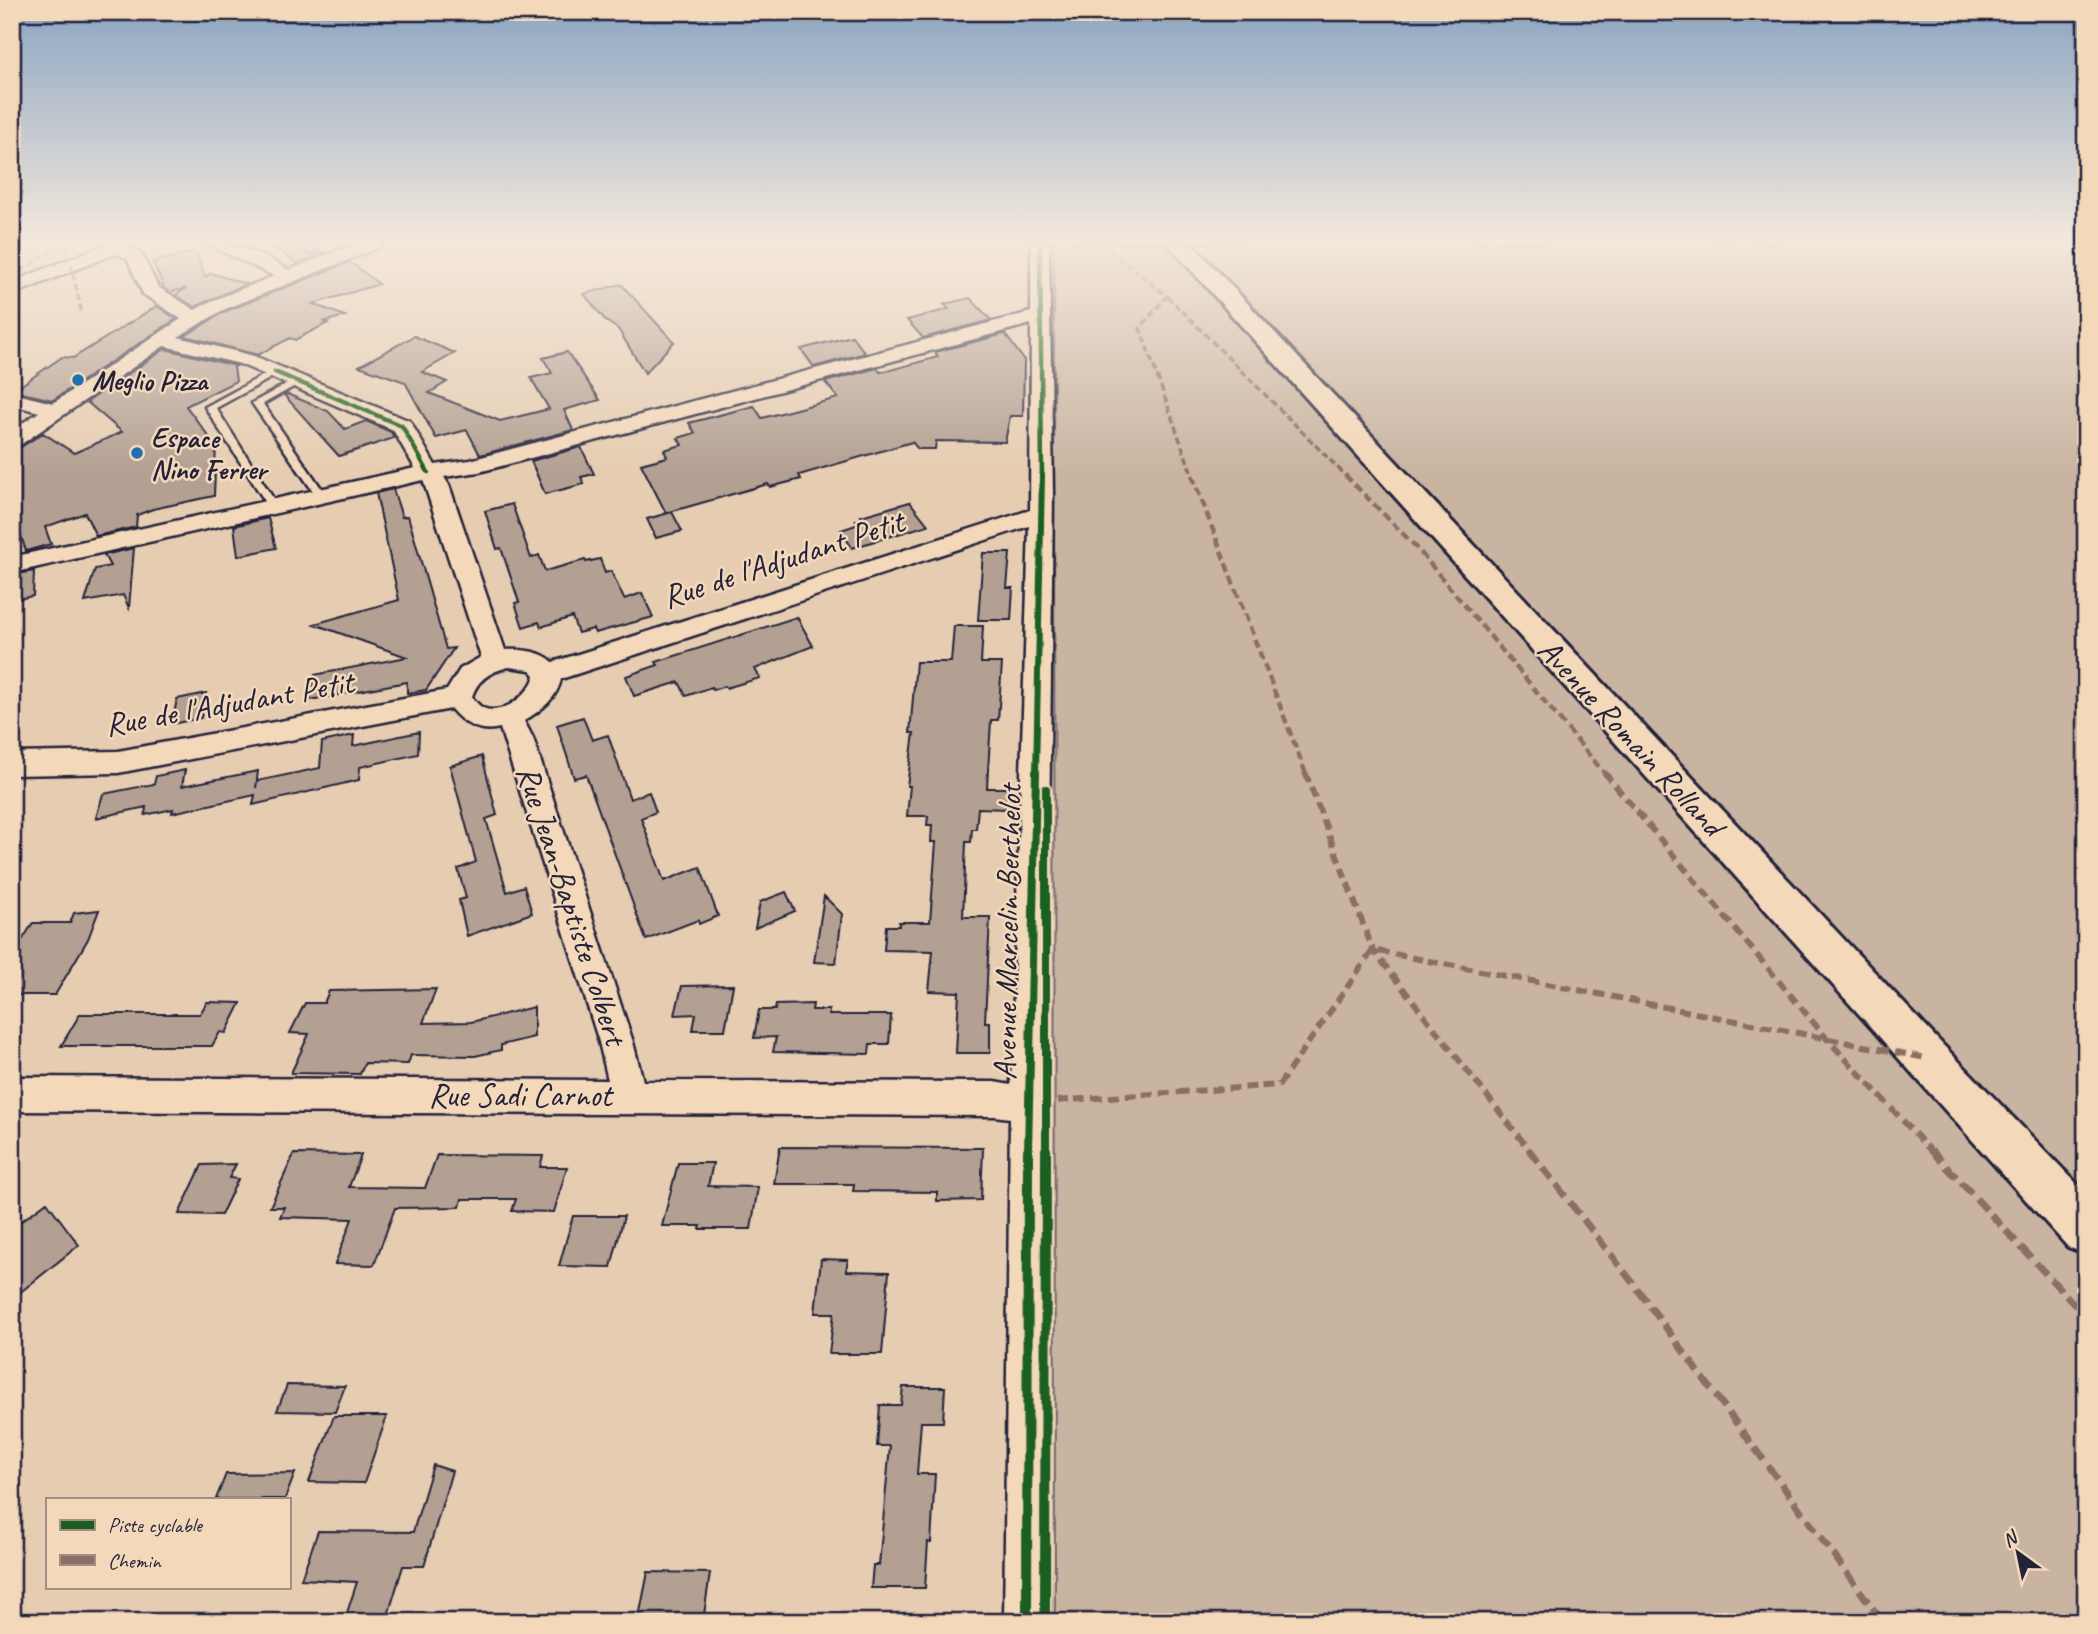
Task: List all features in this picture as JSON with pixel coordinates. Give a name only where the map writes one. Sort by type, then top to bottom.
[{"type":"main road","name":"Avenue Romain Rolland","points":[[1248,319],[2086,1229]]},
{"type":"street","points":[[12,440],[194,319]]},
{"type":"street","points":[[12,565],[428,472],[471,467],[1025,319]]},
{"type":"street","name":"Avenue Marcelin Berthelot","points":[[1027,1622],[1028,1104],[1041,514],[1041,319]]},
{"type":"street","points":[[161,339],[247,360],[402,426],[438,485],[496,661]]},
{"type":"street","points":[[12,399],[58,410]]},
{"type":"street","name":"Rue de l'Adjudant Petit","points":[[548,673],[1041,514]]},
{"type":"street","points":[[523,658],[534,660],[548,673],[548,682],[536,703],[508,717],[480,718],[468,714],[461,707],[458,698],[464,681],[483,666],[496,661],[523,658]]},
{"type":"street","name":"Rue de l'Adjudant Petit","points":[[12,764],[118,762],[458,698]]},
{"type":"street","name":"Rue Jean-Baptiste Colbert","points":[[508,717],[519,738],[616,1042],[629,1095]]},
{"type":"street","name":"Rue Sadi Carnot","points":[[12,1094],[629,1095],[994,1099],[1028,1104]]},
{"type":"lane","points":[[273,506],[210,407],[275,372]]},
{"type":"lane","points":[[297,382],[257,403],[321,495]]},
{"type":"shaded area","points":[[1054,319],[2086,319],[2086,1622],[1055,1622]]},
{"type":"building","points":[[136,319],[176,319],[53,400],[13,391],[62,357],[73,358]]},
{"type":"building","points":[[212,319],[333,319],[323,322],[328,323],[295,340],[290,338],[258,355],[185,336]]},
{"type":"building","points":[[605,319],[653,319],[674,342],[645,373],[618,329]]},
{"type":"building","points":[[990,319],[991,320],[923,338],[907,320]]},
{"type":"building","points":[[1005,334],[1024,360],[1023,416],[1010,416],[1005,442],[936,441],[935,449],[918,449],[912,442],[799,475],[801,479],[770,487],[768,484],[666,513],[641,464],[667,457],[664,450],[682,445],[678,438],[695,433],[689,423],[754,406],[762,418],[838,398],[825,382],[877,368],[880,372],[887,371],[938,357],[935,352]]},
{"type":"building","points":[[414,336],[455,353],[422,372],[447,382],[429,393],[500,421],[549,409],[531,378],[552,373],[543,358],[567,352],[600,400],[564,410],[573,430],[480,455],[467,430],[436,438],[405,382],[359,366]]},
{"type":"building","points":[[852,336],[865,353],[814,367],[801,349]]},
{"type":"building","points":[[165,349],[236,366],[236,381],[186,406],[216,446],[214,496],[153,509],[137,515],[136,527],[96,536],[85,513],[45,527],[51,544],[26,551],[12,509],[12,449],[21,447],[43,433],[74,453],[122,432],[87,402]]},
{"type":"building","points":[[284,395],[328,411],[345,429],[366,421],[391,432],[394,438],[339,456]]},
{"type":"building","points":[[581,447],[594,474],[581,477],[584,484],[545,494],[531,461]]},
{"type":"building","points":[[393,489],[402,517],[408,516],[446,649],[454,648],[426,690],[407,693],[407,682],[310,700],[314,675],[407,657],[314,624],[399,600],[376,493]]},
{"type":"building","points":[[910,502],[928,525],[852,548],[841,530],[859,524],[856,520],[863,519],[861,516]]},
{"type":"building","points":[[512,504],[531,558],[539,555],[545,571],[585,560],[600,559],[605,573],[611,571],[624,599],[642,593],[653,617],[595,633],[593,629],[578,633],[572,617],[541,627],[539,622],[523,627],[515,603],[519,602],[485,511]]},
{"type":"building","points":[[672,512],[682,531],[656,538],[647,519]]},
{"type":"building","points":[[268,518],[276,548],[238,556],[234,526]]},
{"type":"building","points":[[134,548],[129,608],[123,595],[85,602],[95,569],[110,566],[104,555]]},
{"type":"building","points":[[983,553],[1010,553],[1007,588],[1013,588],[1011,620],[978,620]]},
{"type":"building","points":[[34,571],[33,596],[12,600],[12,575]]},
{"type":"building","points":[[797,617],[813,646],[755,669],[760,678],[726,688],[725,686],[713,690],[712,687],[686,696],[679,682],[634,696],[626,676],[658,665],[656,662]]},
{"type":"building","points":[[954,626],[983,626],[981,663],[1002,663],[998,720],[991,720],[987,788],[1007,788],[1006,809],[978,808],[976,829],[972,829],[971,842],[966,842],[963,917],[990,917],[985,1022],[990,1022],[990,1053],[956,1053],[959,992],[929,991],[933,951],[884,950],[886,926],[899,926],[899,922],[930,922],[936,842],[931,842],[932,825],[927,825],[928,816],[907,816],[910,786],[907,786],[914,733],[910,733],[916,662],[951,662]]},
{"type":"building","points":[[206,693],[201,718],[172,724],[177,699]]},
{"type":"building","points":[[583,717],[592,740],[608,735],[630,799],[649,792],[656,812],[641,818],[664,881],[700,867],[718,916],[699,924],[698,920],[646,940],[586,775],[574,778],[557,725]]},
{"type":"building","points":[[419,732],[418,754],[360,767],[359,780],[253,805],[255,795],[172,813],[173,809],[145,815],[146,807],[96,818],[103,794],[154,784],[156,776],[185,770],[182,786],[258,771],[256,788],[257,781],[320,768],[322,742],[354,735],[353,746]]},
{"type":"building","points":[[482,756],[497,815],[486,819],[507,892],[524,886],[532,913],[467,936],[459,900],[466,898],[458,869],[476,862],[450,766]]},
{"type":"building","points":[[786,892],[795,911],[755,928],[760,902]]},
{"type":"building","points":[[824,896],[842,914],[836,963],[814,962]]},
{"type":"building","points":[[99,910],[88,939],[55,995],[12,995],[12,956],[33,923],[70,923],[74,913]]},
{"type":"building","points":[[733,985],[725,1030],[693,1030],[696,1014],[675,1015],[682,986]]},
{"type":"building","points":[[436,989],[423,1023],[471,1022],[534,1007],[534,1037],[501,1045],[501,1050],[475,1056],[411,1055],[408,1064],[365,1063],[360,1074],[291,1073],[309,1034],[290,1033],[305,1003],[324,1003],[329,991]]},
{"type":"building","points":[[207,1002],[241,1003],[226,1033],[220,1032],[212,1046],[61,1046],[80,1014],[200,1014]]},
{"type":"building","points":[[813,1004],[812,1010],[829,1010],[829,1015],[891,1015],[889,1044],[870,1044],[869,1054],[773,1052],[776,1037],[754,1038],[759,1010],[775,1010],[776,1005]]},
{"type":"building","points":[[780,1147],[983,1148],[981,1200],[937,1201],[937,1192],[853,1191],[854,1184],[774,1184]]},
{"type":"building","points":[[294,1154],[361,1155],[349,1187],[425,1188],[437,1155],[543,1156],[540,1167],[567,1167],[554,1212],[512,1211],[516,1199],[462,1199],[460,1207],[395,1208],[374,1265],[335,1264],[352,1219],[280,1217],[284,1207],[270,1207]]},
{"type":"building","points":[[678,1163],[713,1163],[708,1186],[758,1187],[751,1229],[662,1226]]},
{"type":"building","points":[[236,1164],[229,1178],[238,1179],[221,1215],[179,1214],[202,1165]]},
{"type":"building","points":[[47,1202],[79,1245],[12,1299],[12,1228]]},
{"type":"building","points":[[573,1216],[624,1216],[611,1267],[559,1266]]},
{"type":"building","points":[[821,1259],[848,1260],[846,1271],[889,1272],[882,1354],[829,1354],[834,1313],[815,1313]]},
{"type":"building","points":[[287,1385],[345,1386],[335,1412],[277,1411]]},
{"type":"building","points":[[903,1387],[945,1387],[943,1422],[921,1422],[917,1474],[935,1474],[925,1588],[871,1588],[873,1565],[879,1565],[890,1446],[877,1446],[880,1405],[901,1405]]},
{"type":"building","points":[[334,1416],[387,1416],[364,1483],[309,1482]]},
{"type":"building","points":[[433,1465],[452,1471],[424,1566],[403,1566],[386,1622],[344,1622],[357,1582],[301,1579],[318,1531],[413,1532]]},
{"type":"building","points":[[295,1473],[285,1498],[216,1498],[226,1474]]},
{"type":"building","points":[[648,1572],[710,1573],[703,1622],[638,1622]]},
{"type":"marked path","points":[[1147,319],[1140,328],[1202,502],[1373,950],[1633,1283],[1883,1622]]},
{"type":"marked path","points":[[1190,319],[1416,547],[1828,1040],[2086,1317]]},
{"type":"marked path","points":[[1041,1102],[1279,1085],[1373,950],[1926,1058]]},
{"type":"cycle path","points":[[1027,1622],[1028,1104],[1042,494],[1041,319]]},
{"type":"cycle path","points":[[275,372],[402,426],[428,472]]},
{"type":"cycle path","points":[[1045,1622],[1046,789]]},
{"type":"place","name":"Meglio Pizza","points":[[78,380]]},
{"type":"place","name":"Espace Nino Ferrer","points":[[137,453]]}]
